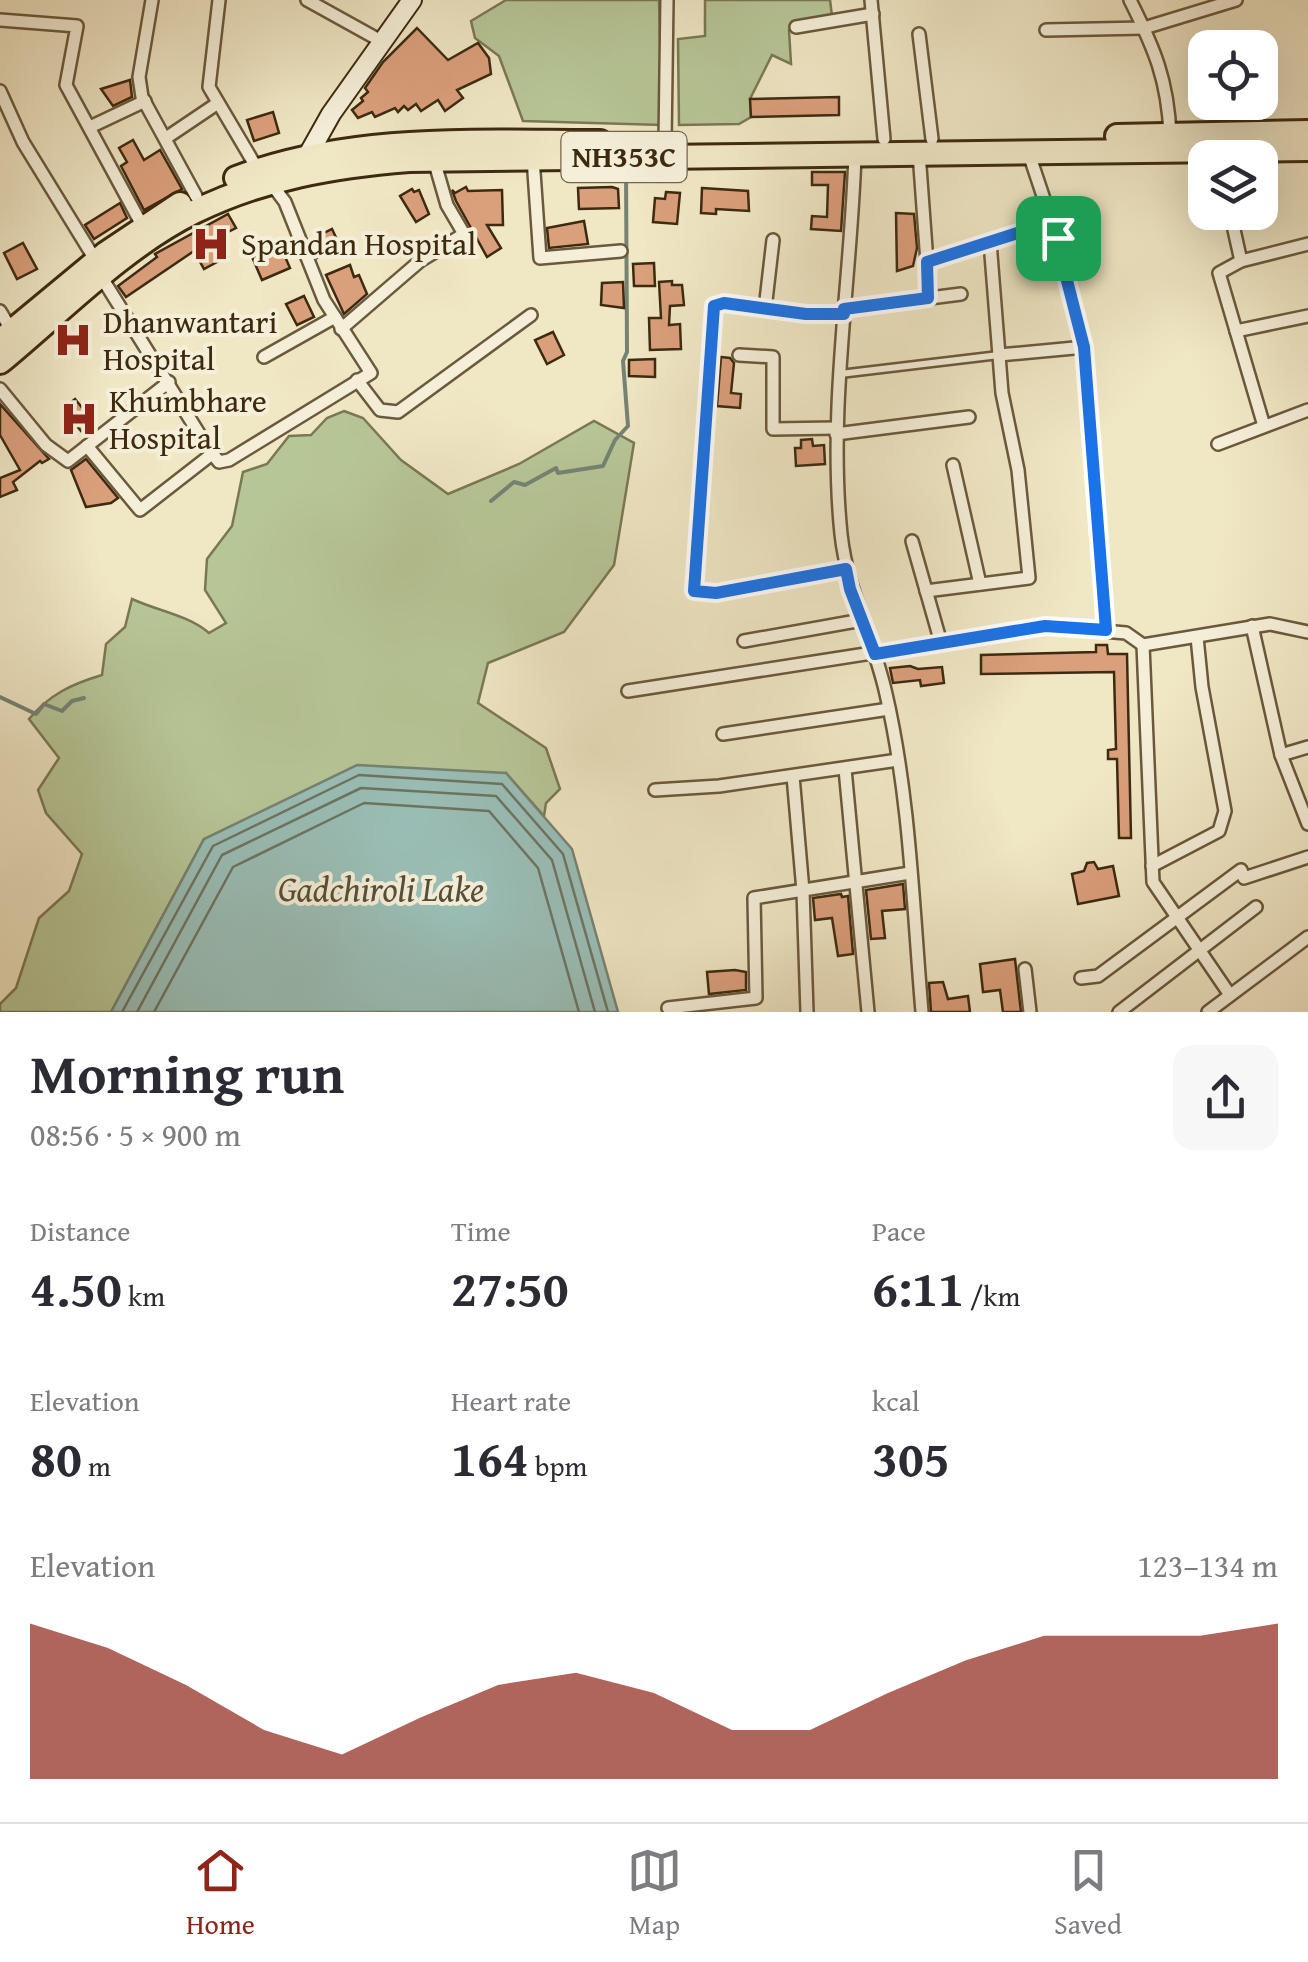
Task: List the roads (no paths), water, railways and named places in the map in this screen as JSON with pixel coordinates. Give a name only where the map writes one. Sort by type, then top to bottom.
[{"type":"highway","name":"NH353C","points":[[0,362],[142,227],[196,196],[264,176],[344,165],[434,160],[854,154],[926,146],[1308,132]]},
{"type":"highway","name":"NH353C","points":[[4,328],[190,214],[264,176],[308,156],[381,144],[884,139],[926,146],[1028,152],[1188,154]]},
{"type":"highway","name":"NH353C","points":[[1278,151],[1308,149]]},
{"type":"street","points":[[152,0],[139,76],[145,101],[196,196]]},
{"type":"street","points":[[0,92],[24,142],[212,454],[219,462],[229,460],[371,373],[338,323],[285,202],[264,176],[209,87],[219,0]]},
{"type":"street","points":[[307,0],[382,41]]},
{"type":"street","points":[[665,142],[667,0]]},
{"type":"street","points":[[871,0],[884,139]]},
{"type":"street","points":[[1130,0],[1163,70],[1169,96],[1170,135]]},
{"type":"street","points":[[1046,30],[1144,28],[1211,4],[1236,0]]},
{"type":"street","points":[[308,156],[331,114],[406,2]]},
{"type":"street","points":[[796,27],[873,14]]},
{"type":"street","points":[[0,20],[77,26],[66,85],[142,227]]},
{"type":"street","points":[[919,34],[926,146],[928,298]]},
{"type":"street","points":[[90,127],[145,101]]},
{"type":"street","points":[[166,138],[218,102]]},
{"type":"street","points":[[1028,152],[1052,222],[1084,347],[1106,630]]},
{"type":"street","points":[[854,154],[852,254],[836,431],[846,569],[875,654],[898,760],[922,1012]]},
{"type":"street","points":[[533,158],[540,258],[621,252]]},
{"type":"street","points":[[264,357],[338,323],[420,261],[464,234],[447,205],[434,160]]},
{"type":"street","points":[[927,262],[1052,222]]},
{"type":"street","points":[[1234,230],[1241,261]]},
{"type":"street","points":[[764,309],[773,240]]},
{"type":"street","points":[[926,591],[1029,578],[1018,470],[1006,426],[990,242]]},
{"type":"street","points":[[1264,426],[1219,273],[1241,261],[1308,244]]},
{"type":"street","points":[[846,569],[716,593],[694,591],[708,439],[714,306],[724,303],[844,312],[961,294]]},
{"type":"street","points":[[357,380],[380,410],[398,412],[531,315]]},
{"type":"street","points":[[1236,331],[1308,316]]},
{"type":"street","points":[[999,355],[1084,347]]},
{"type":"street","points":[[739,355],[773,357],[774,428],[836,431],[969,417]]},
{"type":"street","points":[[0,389],[46,445],[68,461],[169,382]]},
{"type":"street","points":[[1218,444],[1308,410]]},
{"type":"street","points":[[88,446],[140,510],[212,454]]},
{"type":"street","points":[[953,465],[980,584]]},
{"type":"street","points":[[912,541],[941,643]]},
{"type":"street","points":[[744,640],[862,620]]},
{"type":"street","points":[[628,690],[1045,626],[1126,633],[1143,645],[1270,624],[1308,632]]},
{"type":"street","points":[[1252,626],[1281,754],[1308,824]]},
{"type":"street","points":[[1152,866],[1219,831],[1224,824],[1223,795],[1202,687],[1197,637]]},
{"type":"street","points":[[1143,645],[1153,882],[1230,995]]},
{"type":"street","points":[[724,734],[889,709]]},
{"type":"street","points":[[1281,754],[1308,747]]},
{"type":"street","points":[[655,790],[793,776],[898,760]]},
{"type":"street","points":[[845,769],[868,1012]]},
{"type":"street","points":[[793,776],[803,891],[807,1012]]},
{"type":"street","points":[[1081,978],[1098,976],[1241,870],[1244,878],[1308,857]]},
{"type":"street","points":[[668,1008],[756,998],[754,898],[910,873]]},
{"type":"street","points":[[1120,1012],[1256,907]]},
{"type":"street","points":[[1208,1012],[1308,937]]},
{"type":"street","points":[[1024,969],[1030,1012]]},
{"type":"lane","points":[[839,374],[999,355]]},
{"type":"water","name":"Gadchiroli Lake","points":[[357,765],[506,773],[572,849],[618,1012],[111,1012],[204,839]]},
{"type":"waterway","points":[[491,501],[514,482],[525,485],[556,468],[558,473],[603,466],[615,440],[628,426],[623,361],[627,352],[626,167]]},
{"type":"waterway","points":[[0,697],[36,714],[44,704],[62,711],[72,701],[84,698]]},
{"type":"place","name":"Spandan Hospital","points":[[211,244]]},
{"type":"place","name":"Dhanwantari Hospital","points":[[73,340]]},
{"type":"place","name":"Khumbhare Hospital","points":[[79,419]]}]
